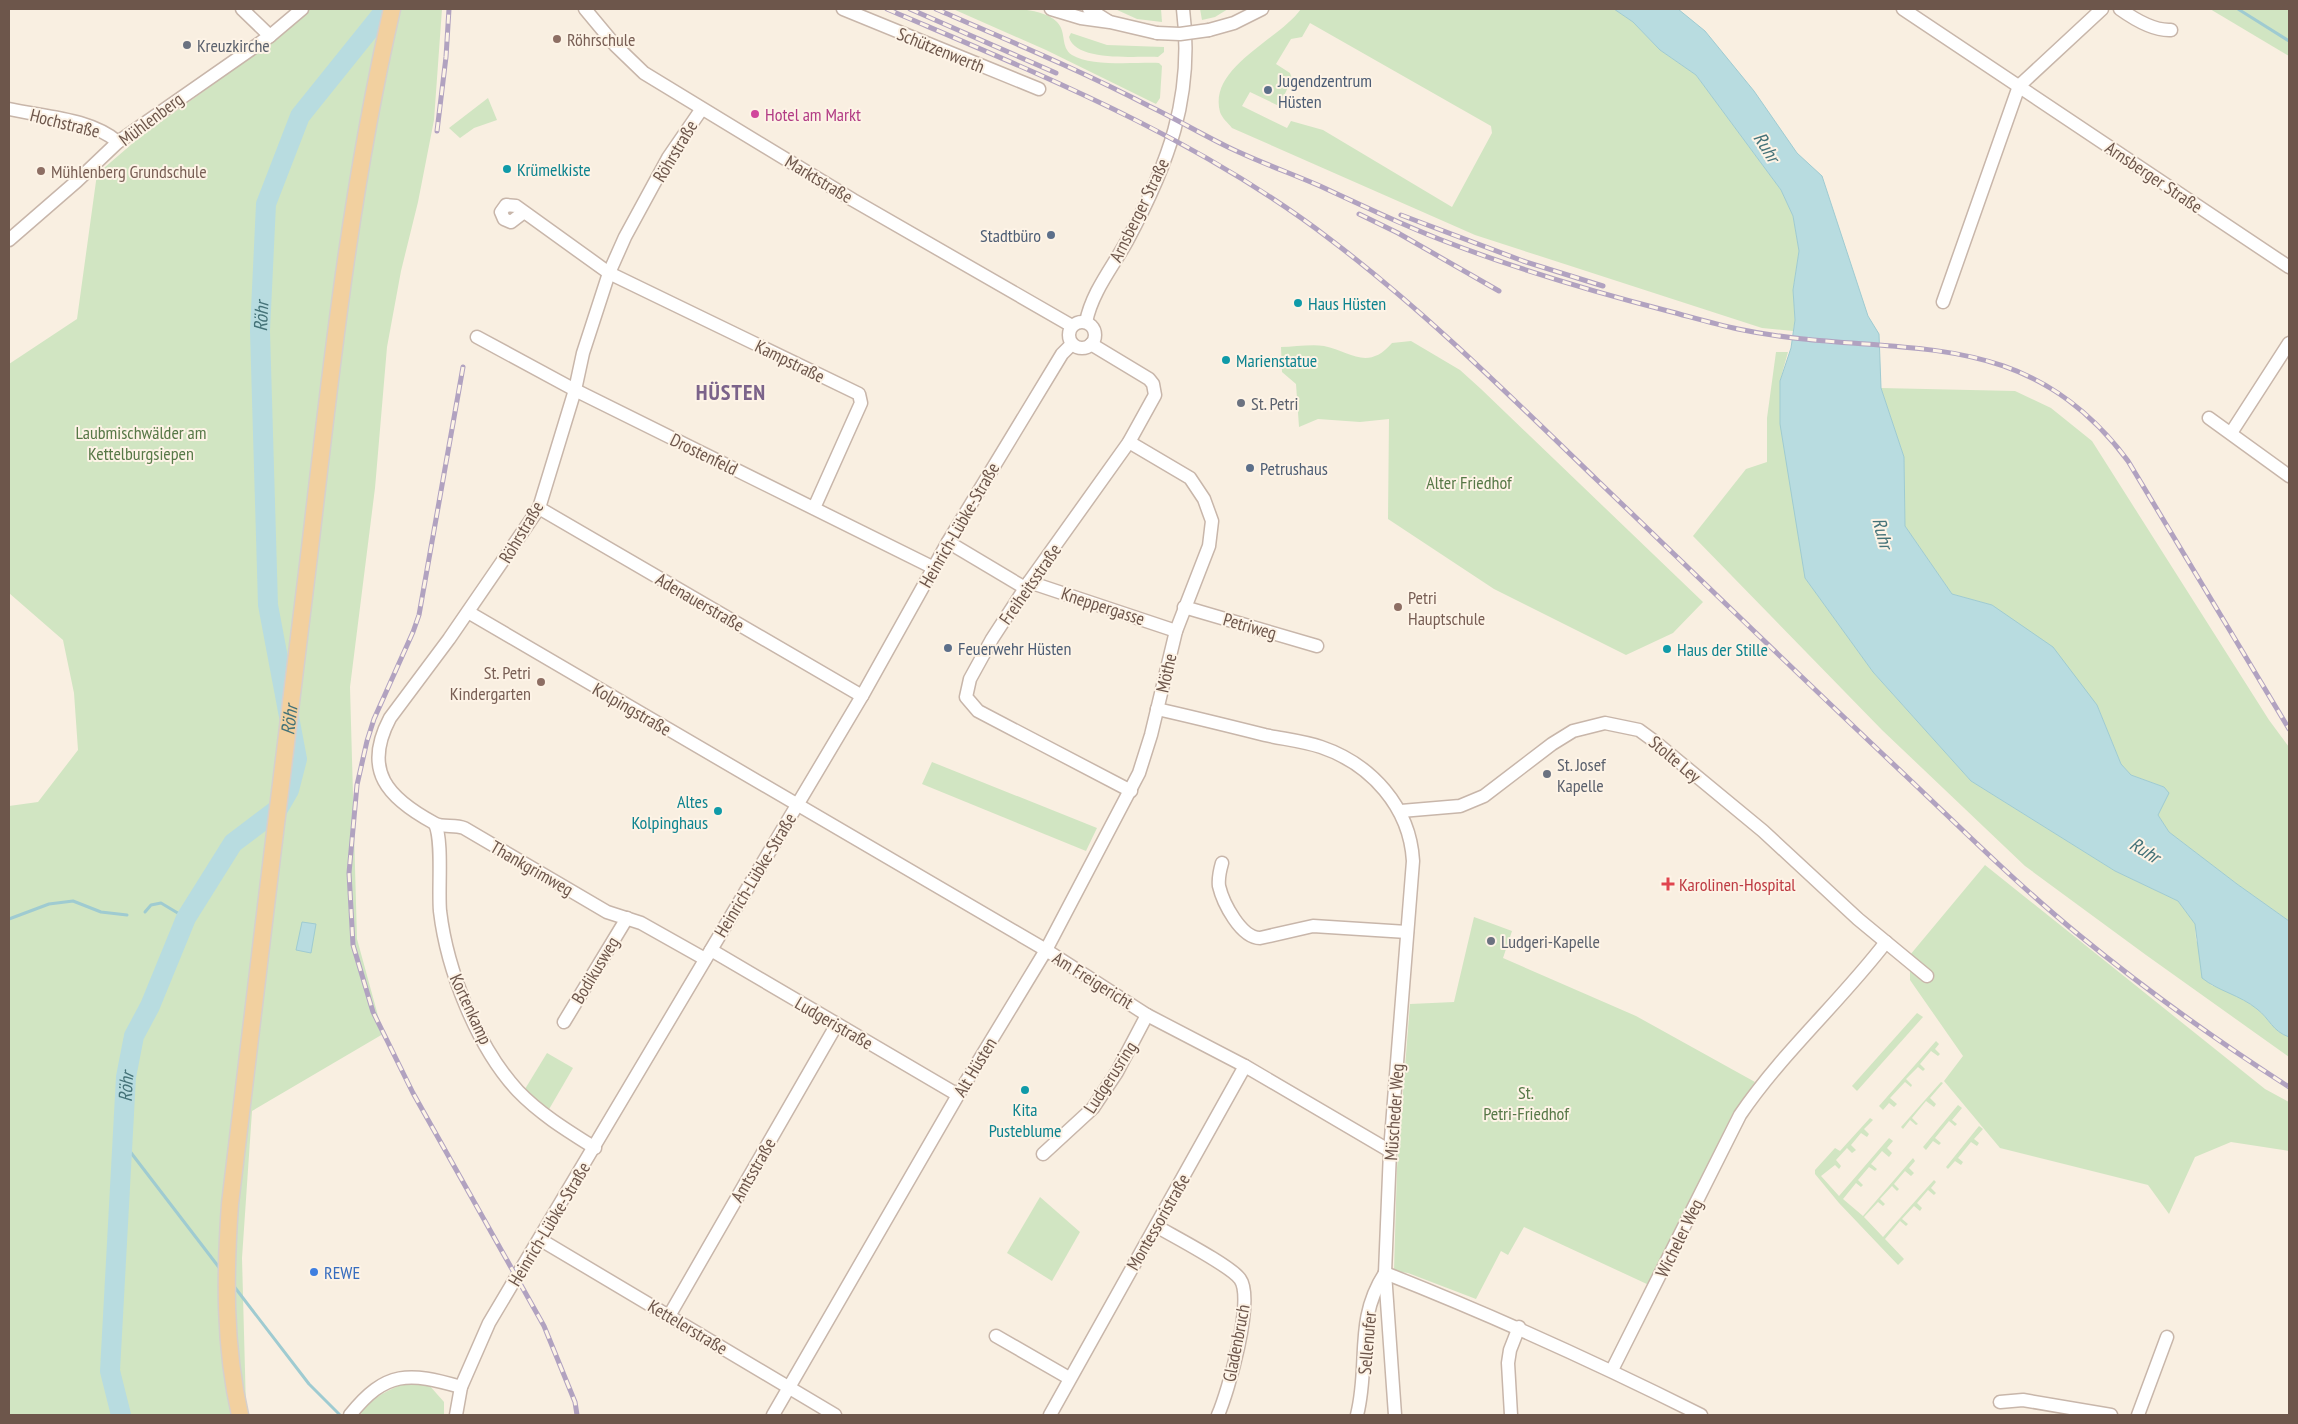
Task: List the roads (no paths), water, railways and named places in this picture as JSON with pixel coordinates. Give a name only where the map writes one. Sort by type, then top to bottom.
[{"type":"main road","points":[[240,1415],[229,1350],[225,1297],[227,1250],[322,442],[365,142],[392,9]]},
{"type":"street","points":[[242,9],[270,36]]},
{"type":"street","name":"Mühlenberg","points":[[9,240],[77,181],[118,142],[270,36],[302,9]]},
{"type":"street","name":"Marktstraße","points":[[586,9],[615,46],[644,74],[701,110],[1072,326]]},
{"type":"street","name":"Schützenwerth","points":[[843,9],[1039,89]]},
{"type":"street","points":[[1052,9],[1081,18],[1110,22],[1156,33],[1180,34],[1209,30],[1234,23],[1262,9]]},
{"type":"street","points":[[1089,9],[1110,22]]},
{"type":"street","name":"Arnsberger Straße","points":[[1086,322],[1090,304],[1127,242],[1156,184],[1171,144],[1181,110],[1183,90],[1185,50],[1183,9]]},
{"type":"street","name":"Arnsberger Straße","points":[[1904,9],[2289,267]]},
{"type":"street","points":[[1943,302],[2020,86],[2102,9]]},
{"type":"street","points":[[2120,9],[2132,17],[2160,30],[2170,30]]},
{"type":"street","name":"Hochstraße","points":[[9,109],[104,130],[118,142]]},
{"type":"street","name":"Röhrstraße","points":[[378,763],[380,745],[390,718],[468,612],[539,508],[575,390],[583,353],[609,273],[668,158],[701,110]]},
{"type":"street","points":[[524,212],[609,273]]},
{"type":"street","name":"Kampstraße","points":[[609,273],[859,394],[862,403],[814,508]]},
{"type":"street","points":[[1078,322],[1086,322],[1092,326],[1096,333],[1091,344],[1084,348],[1072,344],[1069,335],[1072,326],[1078,322]]},
{"type":"street","name":"Drostenfeld","points":[[477,337],[575,390],[934,568]]},
{"type":"street","points":[[2231,433],[2289,343]]},
{"type":"street","name":"Heinrich-Lübke-Straße","points":[[456,1415],[461,1387],[489,1323],[595,1148],[862,696],[948,542],[1062,354],[1072,344]]},
{"type":"street","name":"Freiheitsstraße","points":[[1091,344],[1149,379],[1155,389],[1152,401],[1129,442],[1027,585],[992,639],[967,687],[966,697],[972,706],[1132,791]]},
{"type":"street","points":[[2209,418],[2289,476]]},
{"type":"street","name":"Möthe","points":[[1129,442],[1190,478],[1211,512],[1212,538],[1176,631],[1157,709],[1306,743],[1338,754],[1353,761],[1364,770],[1385,790],[1401,811]]},
{"type":"street","name":"Adenauerstraße","points":[[539,508],[862,696]]},
{"type":"street","name":"Kneppergasse","points":[[948,542],[1027,585],[1123,612],[1176,631]]},
{"type":"street","name":"Petriweg","points":[[1184,607],[1316,646]]},
{"type":"street","name":"Kolpingstraße","points":[[468,612],[797,805]]},
{"type":"street","name":"Alt Hüsten","points":[[773,1415],[958,1095],[1046,950],[1132,791],[1148,748],[1157,709]]},
{"type":"street","name":"Stolte Ley","points":[[1401,811],[1472,802],[1484,796],[1552,744],[1581,728],[1605,723],[1631,728],[1650,737],[1763,832],[1886,942],[1927,976]]},
{"type":"street","name":"Thankgrimweg","points":[[378,763],[384,784],[392,795],[435,824],[456,825],[464,828],[606,912],[641,923],[708,955]]},
{"type":"street","name":"Am Freigericht","points":[[797,805],[1046,950],[1148,1015],[1245,1066],[1390,1151]]},
{"type":"street","name":"Müscheder Weg","points":[[1395,1415],[1385,1273],[1390,1151],[1413,861],[1410,832],[1401,811]]},
{"type":"street","name":"Kortenkamp","points":[[435,824],[438,835],[439,900],[445,942],[453,974],[466,1007],[496,1060],[520,1093],[549,1118],[595,1148]]},
{"type":"street","points":[[1222,863],[1219,879],[1220,888],[1242,931],[1252,937],[1260,938],[1314,926],[1408,932]]},
{"type":"street","name":"Bodikusweg","points":[[564,1022],[627,918]]},
{"type":"street","name":"Wicheler Weg","points":[[1612,1370],[1735,1123],[1762,1083],[1864,970],[1886,942]]},
{"type":"street","name":"Ludgeristraße","points":[[708,955],[837,1024],[958,1095]]},
{"type":"street","name":"Ludgerusring","points":[[1043,1154],[1093,1108],[1117,1072],[1148,1015]]},
{"type":"street","name":"Amtsstraße","points":[[669,1316],[837,1024]]},
{"type":"street","name":"Montessoristraße","points":[[1050,1415],[1245,1066]]},
{"type":"street","name":"Gladenbruch","points":[[1156,1226],[1233,1271],[1244,1284],[1245,1299],[1238,1343],[1230,1380],[1218,1415]]},
{"type":"street","name":"Kettelerstraße","points":[[540,1240],[835,1415]]},
{"type":"street","points":[[1385,1273],[1519,1327],[1612,1370],[1701,1415]]},
{"type":"street","name":"Sellenufer","points":[[1357,1415],[1363,1386],[1366,1312],[1374,1292],[1385,1273]]},
{"type":"street","points":[[1511,1415],[1508,1356],[1519,1327]]},
{"type":"street","points":[[996,1336],[1069,1378]]},
{"type":"street","points":[[2138,1415],[2167,1337]]},
{"type":"street","points":[[350,1415],[369,1394],[395,1379],[422,1377],[461,1387]]},
{"type":"street","points":[[2000,1402],[2023,1400],[2111,1415]]},
{"type":"water","name":"Ruhr","points":[[1614,9],[1678,9],[1705,31],[1754,91],[1797,153],[1822,176],[1868,316],[1879,334],[1881,388],[1904,457],[1905,526],[1952,594],[1992,605],[2053,647],[2097,705],[2121,764],[2131,775],[2164,787],[2169,793],[2158,815],[2169,832],[2289,921],[2289,1037],[2279,1032],[2250,1004],[2202,978],[2195,924],[2178,901],[2115,871],[1971,781],[1873,672],[1805,578],[1780,424],[1780,381],[1791,348],[1795,320],[1793,290],[1799,251],[1793,216],[1781,190],[1696,75],[1660,50],[1633,22]]},
{"type":"water","points":[[302,922],[316,924],[311,953],[296,950]]},
{"type":"waterway","name":"Röhr","points":[[121,1415],[110,1371],[126,1077],[134,1036],[150,1006],[186,918],[233,843],[278,809],[289,790],[297,759],[268,605],[260,331],[266,204],[300,116],[386,9]]},
{"type":"waterway","points":[[2238,9],[2289,41]]},
{"type":"waterway","points":[[9,919],[49,904],[73,901],[101,912],[127,915]]},
{"type":"waterway","points":[[145,912],[151,905],[161,903],[186,918]]},
{"type":"waterway","points":[[122,1141],[221,1270]]},
{"type":"waterway","points":[[233,1285],[309,1384],[340,1415]]},
{"type":"railway","points":[[437,131],[446,57],[449,9]]},
{"type":"railway","points":[[887,9],[1003,58],[1172,139],[1280,203],[1331,240],[1401,296],[1467,356],[1829,703],[2035,897],[2079,935],[2156,995],[2208,1033],[2289,1087]]},
{"type":"railway","points":[[910,9],[1056,73]]},
{"type":"railway","points":[[936,9],[1097,80],[1241,153],[1424,233],[1495,260],[1581,287],[1729,327],[1794,338],[1950,353],[1997,364],[2043,384],[2086,415],[2128,461],[2289,729]]},
{"type":"railway","points":[[1359,214],[1398,233],[1499,291]]},
{"type":"railway","points":[[1401,215],[1523,261],[1603,286]]},
{"type":"railway","points":[[463,367],[419,615],[374,719],[357,785],[349,873],[353,945],[373,1012],[413,1093],[544,1326],[575,1402],[577,1415]]},
{"type":"place","name":"Röhrschule","points":[[557,39]]},
{"type":"place","name":"Kreuzkirche","points":[[187,45]]},
{"type":"place","name":"Jugendzentrum Hüsten","points":[[1268,90]]},
{"type":"place","name":"Hotel am Markt","points":[[755,114]]},
{"type":"place","name":"Krümelkiste","points":[[507,169]]},
{"type":"place","name":"Mühlenberg Grundschule","points":[[41,171]]},
{"type":"place","name":"Stadtbüro","points":[[1051,235]]},
{"type":"place","name":"Haus Hüsten","points":[[1298,303]]},
{"type":"place","name":"Marienstatue","points":[[1226,360]]},
{"type":"place","name":"St. Petri","points":[[1241,403]]},
{"type":"place","name":"Petrushaus","points":[[1250,468]]},
{"type":"place","name":"Petri Hauptschule","points":[[1398,607]]},
{"type":"place","name":"Feuerwehr Hüsten","points":[[948,648]]},
{"type":"place","name":"Haus der Stille","points":[[1667,649]]},
{"type":"place","name":"St. Petri Kindergarten","points":[[541,682]]},
{"type":"place","name":"St. Josef Kapelle","points":[[1547,774]]},
{"type":"place","name":"Altes Kolpinghaus","points":[[718,811]]},
{"type":"place","name":"Karolinen-Hospital","points":[[1668,884]]},
{"type":"place","name":"Ludgeri-Kapelle","points":[[1491,941]]},
{"type":"place","name":"Kita Pusteblume","points":[[1025,1090]]},
{"type":"place","name":"REWE","points":[[314,1272]]},
{"type":"district","name":"HÜSTEN","points":[[731,392]]},
{"type":"park label","name":"Laubmischwälder am Kettelburgsiepen","points":[[141,442]]},
{"type":"park label","name":"Alter Friedhof","points":[[1469,482]]},
{"type":"park label","name":"St. Petri-Friedhof","points":[[1526,1102]]}]
